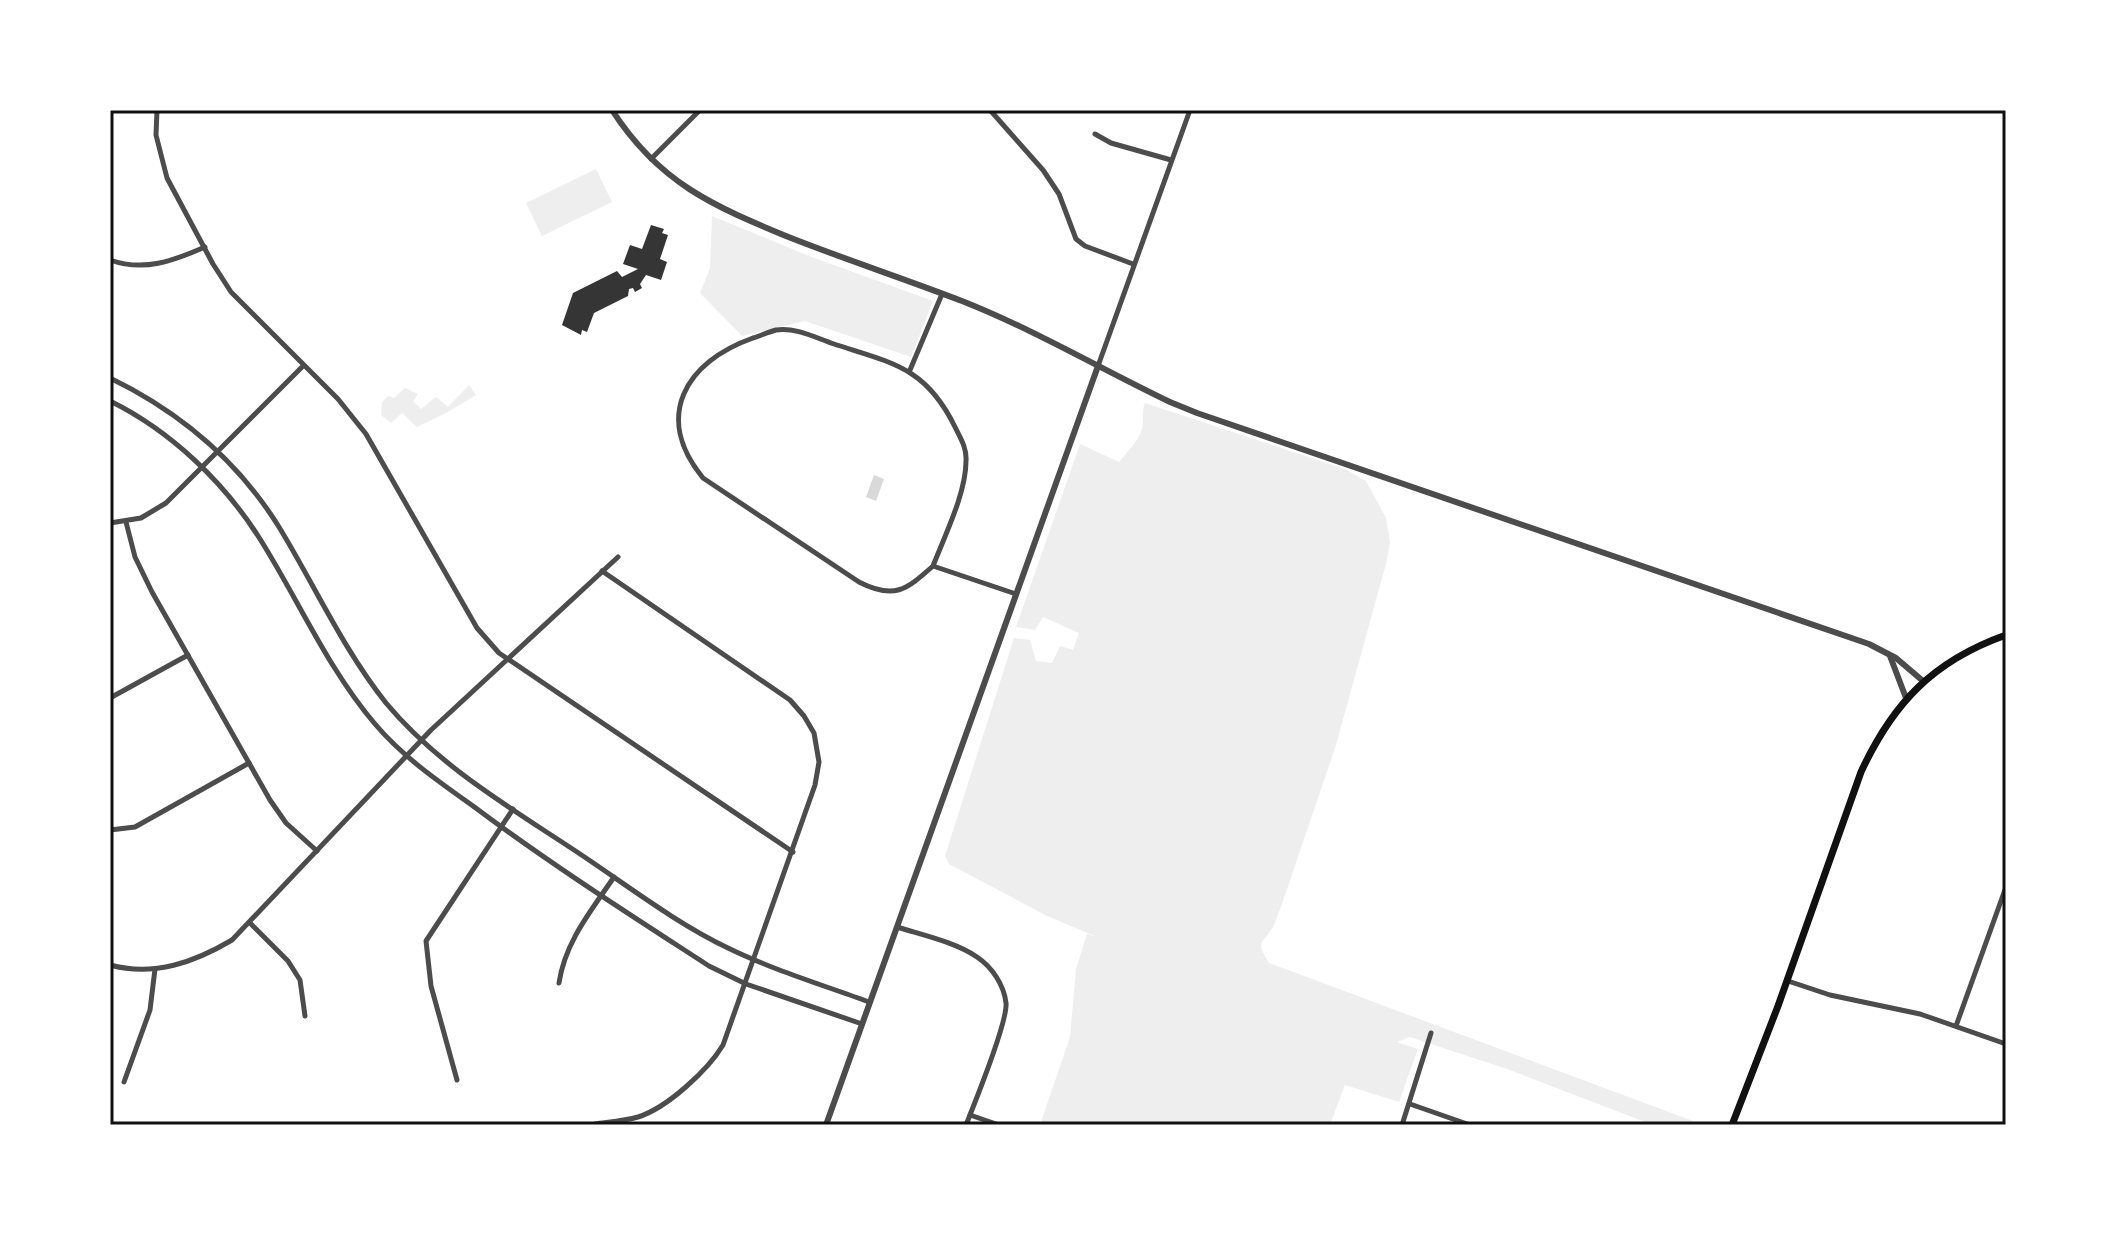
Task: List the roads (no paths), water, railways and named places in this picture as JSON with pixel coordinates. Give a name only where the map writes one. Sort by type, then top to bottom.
[{"type":"main road","points":[[1732,1125],[1788,981],[1861,772],[1883,728],[1923,681],[1970,650],[2006,635]]},
{"type":"street","points":[[157,110],[156,135],[164,169],[231,292],[338,399],[366,434],[477,628],[490,644],[793,852]]},
{"type":"street","points":[[612,110],[651,159],[680,184],[724,210],[853,263],[979,308],[1197,413],[1829,630],[1888,653],[1923,681]]},
{"type":"street","points":[[651,159],[700,110]]},
{"type":"street","points":[[990,110],[1034,159],[1059,194],[1076,239],[1085,246],[1133,264]]},
{"type":"street","points":[[826,1125],[1190,110]]},
{"type":"street","points":[[1095,134],[1111,143],[1171,160]]},
{"type":"street","points":[[110,260],[134,266],[156,265],[205,247]]},
{"type":"street","points":[[910,370],[942,294]]},
{"type":"street","points":[[777,330],[800,332],[910,370],[946,409],[964,445],[966,461],[961,489],[933,566],[913,585],[891,593],[875,590],[703,478],[694,468],[677,417],[679,401],[690,380],[706,363],[742,342],[777,330]]},
{"type":"street","points":[[110,523],[146,516],[166,503],[304,366]]},
{"type":"street","points":[[110,378],[190,425],[218,450],[263,502],[356,661],[386,703],[421,741],[513,809],[717,943],[754,960],[869,1002]]},
{"type":"street","points":[[110,401],[167,437],[202,467],[239,510],[260,539],[323,650],[354,696],[376,725],[407,756],[501,827],[709,966],[746,984],[862,1024]]},
{"type":"street","points":[[126,522],[141,569],[249,763],[286,823],[317,851]]},
{"type":"street","points":[[110,965],[155,969],[202,957],[232,940],[421,741],[618,557]]},
{"type":"street","points":[[933,566],[1016,594]]},
{"type":"street","points":[[595,1124],[639,1117],[661,1104],[700,1075],[723,1045],[793,852],[815,785],[819,762],[816,742],[804,716],[790,700],[602,571]]},
{"type":"street","points":[[1888,653],[1906,698]]},
{"type":"street","points":[[110,698],[188,655]]},
{"type":"street","points":[[110,830],[135,827],[249,763]]},
{"type":"street","points":[[457,1080],[431,986],[426,941],[513,809]]},
{"type":"street","points":[[559,983],[562,963],[570,943],[614,877]]},
{"type":"street","points":[[1956,1026],[2006,887]]},
{"type":"street","points":[[250,923],[288,961],[300,980],[305,1016]]},
{"type":"street","points":[[897,927],[979,958],[992,971],[1002,989],[1007,1006],[1002,1025],[966,1125]]},
{"type":"street","points":[[124,1082],[150,1010],[155,969]]},
{"type":"street","points":[[1788,981],[1830,995],[1920,1014],[2006,1044]]},
{"type":"street","points":[[1402,1125],[1431,1033]]},
{"type":"street","points":[[1410,1104],[1470,1125]]},
{"type":"street","points":[[970,1115],[999,1125]]}]
